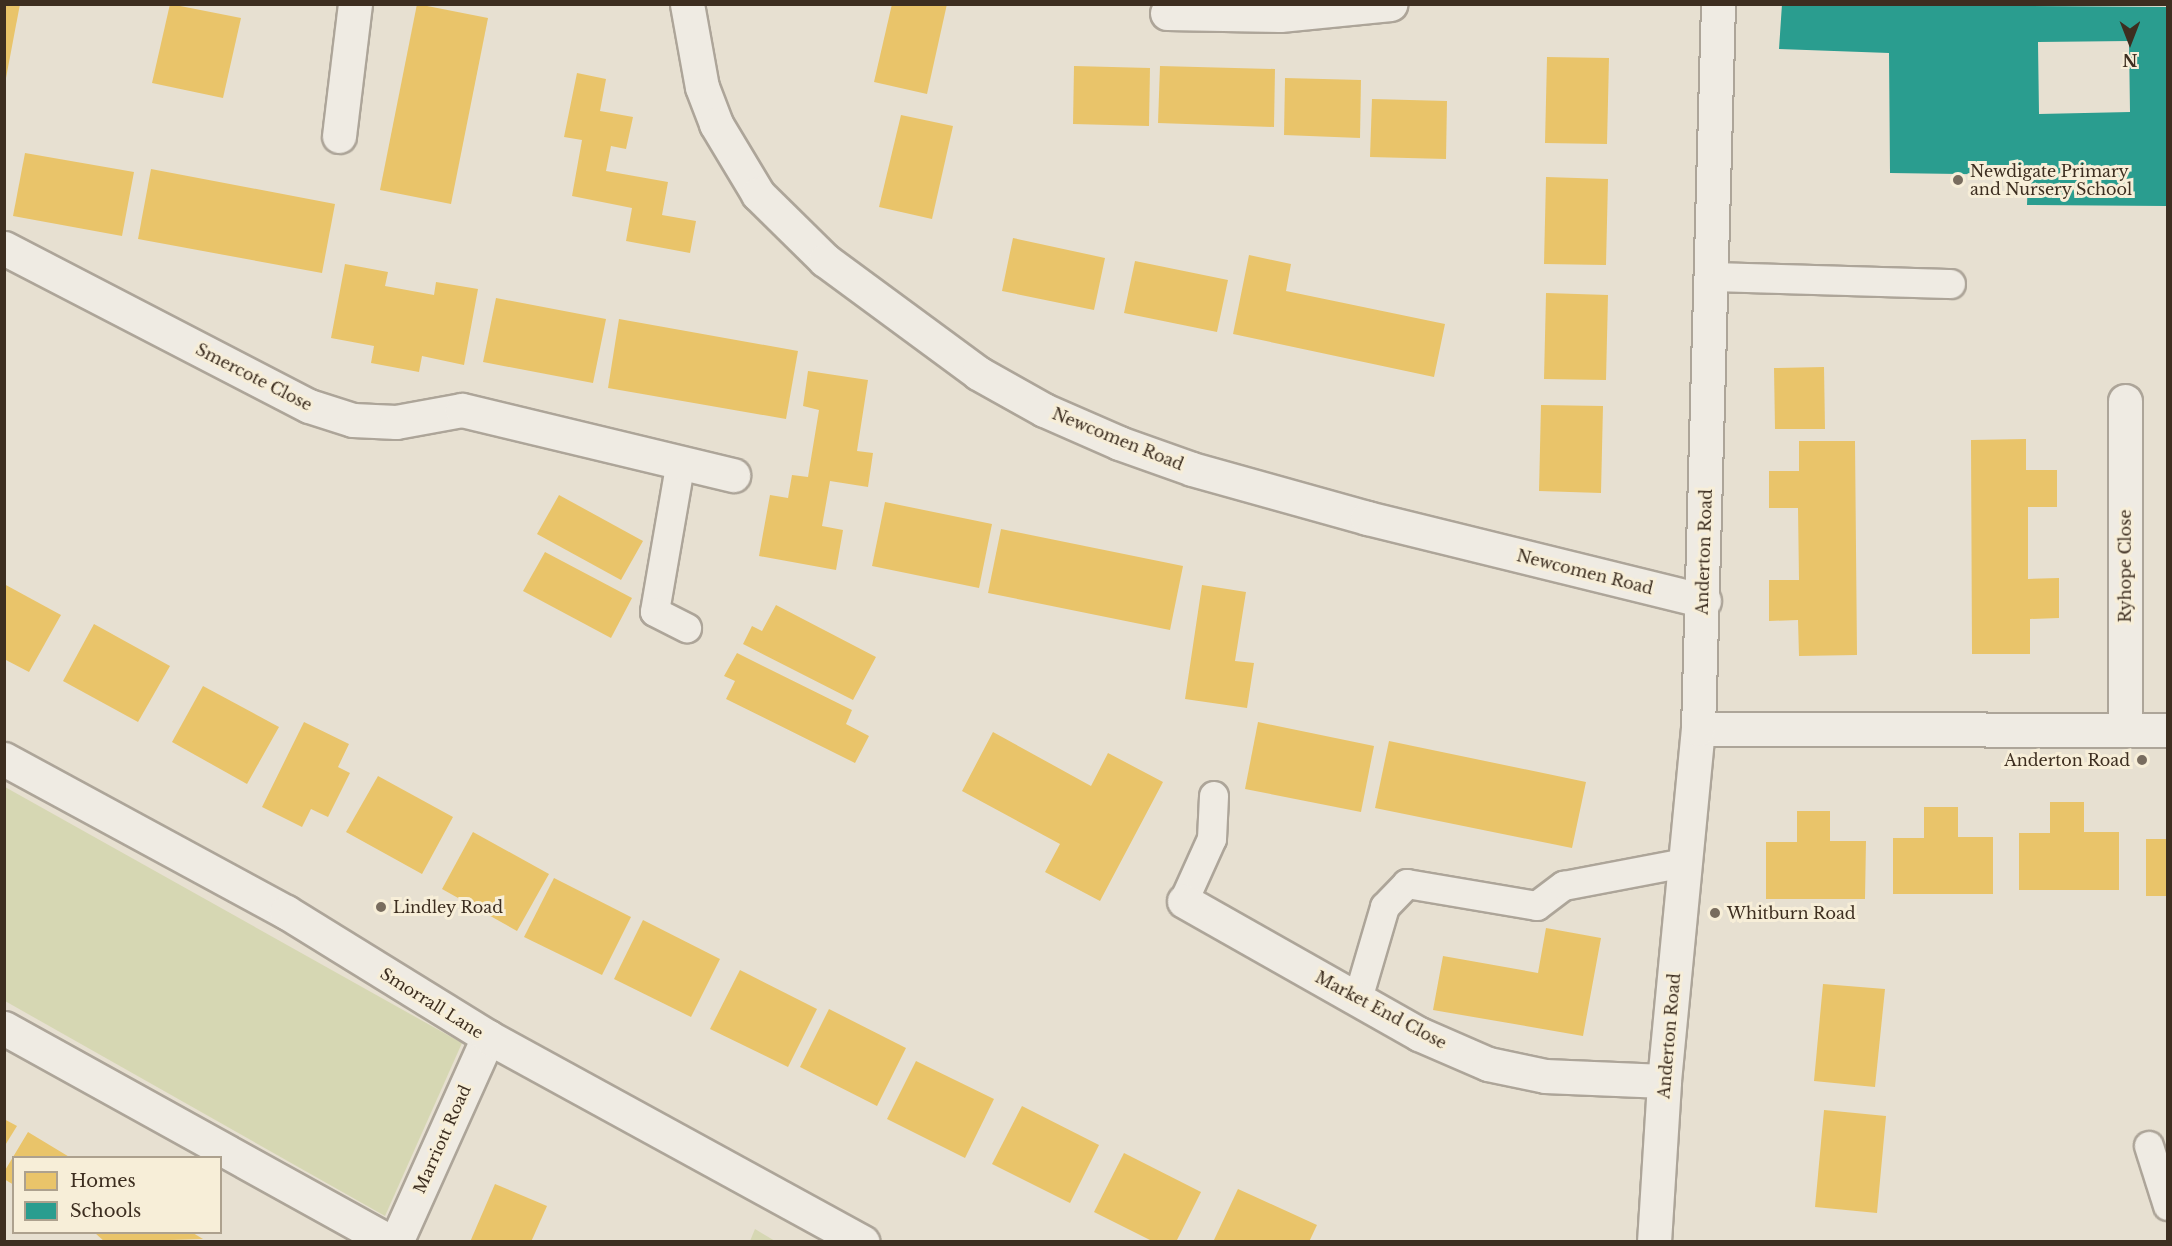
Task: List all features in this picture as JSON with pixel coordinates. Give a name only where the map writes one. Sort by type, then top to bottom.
[{"type":"street","points":[[339,136],[355,4]]},
{"type":"street","name":"Newcomen Road","points":[[687,4],[706,96],[736,161],[758,194],[825,260],[978,373],[1044,410],[1119,443],[1192,469],[1367,518],[1704,601]]},
{"type":"street","points":[[1167,13],[1390,4]]},
{"type":"street","name":"Anderton Road","points":[[1654,1242],[1664,1081],[1698,729],[1704,601],[1718,4]]},
{"type":"street","name":"Smercote Close","points":[[4,248],[309,406],[352,420],[396,422],[462,410],[733,474]]},
{"type":"street","name":"Ryhope Close","points":[[2125,401],[2125,730]]},
{"type":"street","points":[[1698,729],[2168,730]]},
{"type":"street","name":"Smorrall Lane","points":[[4,759],[286,912],[488,1037],[863,1242]]},
{"type":"street","name":"Market End Close","points":[[1184,901],[1419,1034],[1488,1064],[1545,1076],[1664,1081]]},
{"type":"street","points":[[4,1028],[390,1242]]},
{"type":"street","name":"Marriott Road","points":[[396,1242],[488,1037]]},
{"type":"lane","points":[[1711,277],[1951,284]]},
{"type":"lane","points":[[681,461],[655,612],[687,628]]},
{"type":"lane","points":[[1184,901],[1212,839],[1214,796]]},
{"type":"lane","points":[[1358,999],[1385,907],[1399,888],[1407,884],[1537,906],[1564,886],[1685,863]]},
{"type":"lane","points":[[2149,1146],[2168,1206]]},
{"type":"green space","points":[[5,787],[462,1043],[385,1216],[5,1001]]},
{"type":"green space","points":[[755,1229],[775,1241],[750,1241]]},
{"type":"building: Homes","points":[[4,4],[20,4],[6,78],[4,78]]},
{"type":"building: Homes","points":[[170,4],[241,18],[223,98],[152,83]]},
{"type":"building: Homes","points":[[417,4],[488,18],[451,204],[380,190]]},
{"type":"building: Homes","points":[[892,4],[947,4],[927,94],[874,82]]},
{"type":"building: Homes","points":[[1547,57],[1609,58],[1607,144],[1545,143]]},
{"type":"building: Homes","points":[[1074,66],[1150,68],[1149,126],[1073,124]]},
{"type":"building: Homes","points":[[1160,66],[1275,69],[1274,127],[1158,123]]},
{"type":"building: Homes","points":[[577,73],[606,79],[600,111],[633,117],[626,149],[611,146],[606,171],[668,182],[662,215],[696,221],[690,253],[626,241],[632,208],[572,196],[582,140],[564,137]]},
{"type":"building: Homes","points":[[1285,78],[1361,80],[1360,138],[1284,135]]},
{"type":"building: Homes","points":[[1372,99],[1447,101],[1446,159],[1370,157]]},
{"type":"building: Homes","points":[[901,115],[953,126],[932,219],[879,207]]},
{"type":"building: Homes","points":[[25,153],[134,172],[122,236],[13,216]]},
{"type":"building: Homes","points":[[151,169],[335,204],[322,273],[138,239]]},
{"type":"building: Homes","points":[[1546,177],[1608,179],[1606,265],[1544,264]]},
{"type":"building: Homes","points":[[1013,238],[1105,258],[1094,310],[1002,291]]},
{"type":"building: Homes","points":[[1249,255],[1291,264],[1286,291],[1445,324],[1434,377],[1233,334]]},
{"type":"building: Homes","points":[[1135,261],[1228,280],[1217,332],[1124,313]]},
{"type":"building: Homes","points":[[345,264],[388,272],[385,286],[434,295],[436,282],[478,289],[464,365],[422,356],[419,372],[371,363],[374,346],[331,338]]},
{"type":"building: Homes","points":[[1546,293],[1608,295],[1606,380],[1544,379]]},
{"type":"building: Homes","points":[[496,298],[606,319],[593,383],[483,362]]},
{"type":"building: Homes","points":[[619,319],[798,351],[786,419],[608,388]]},
{"type":"building: Homes","points":[[1824,367],[1825,429],[1775,429],[1774,368]]},
{"type":"building: Homes","points":[[808,371],[868,380],[857,451],[873,453],[868,487],[830,481],[822,526],[843,530],[836,570],[759,556],[770,495],[788,498],[792,475],[808,477],[819,410],[803,406]]},
{"type":"building: Homes","points":[[1541,405],[1603,406],[1601,493],[1539,491]]},
{"type":"building: Homes","points":[[2026,439],[2026,470],[2057,470],[2057,507],[2028,507],[2028,579],[2059,578],[2059,618],[2030,619],[2030,654],[1972,654],[1971,440]]},
{"type":"building: Homes","points":[[1799,441],[1855,441],[1857,655],[1799,656],[1798,620],[1769,621],[1769,580],[1799,580],[1798,508],[1769,508],[1769,471],[1799,471]]},
{"type":"building: Homes","points":[[559,495],[643,541],[621,580],[537,534]]},
{"type":"building: Homes","points":[[885,502],[992,524],[979,588],[872,566]]},
{"type":"building: Homes","points":[[1001,529],[1183,566],[1170,630],[988,593]]},
{"type":"building: Homes","points":[[545,552],[632,598],[611,638],[523,591]]},
{"type":"building: Homes","points":[[4,584],[61,615],[29,672],[4,659]]},
{"type":"building: Homes","points":[[1202,585],[1246,592],[1235,661],[1254,663],[1247,708],[1185,699]]},
{"type":"building: Homes","points":[[776,605],[876,657],[853,700],[743,644],[752,626],[762,631]]},
{"type":"building: Homes","points":[[94,624],[170,666],[138,722],[63,681]]},
{"type":"building: Homes","points":[[737,653],[852,710],[846,724],[869,736],[855,763],[726,699],[735,681],[724,676]]},
{"type":"building: Homes","points":[[203,686],[279,727],[247,784],[172,742]]},
{"type":"building: Homes","points":[[304,722],[349,744],[338,767],[350,773],[328,817],[311,809],[302,827],[262,807]]},
{"type":"building: Homes","points":[[1258,722],[1374,746],[1361,812],[1245,789]]},
{"type":"building: Homes","points":[[993,732],[1091,786],[1108,753],[1163,782],[1100,901],[1045,872],[1060,844],[962,791]]},
{"type":"building: Homes","points":[[1389,741],[1586,782],[1572,848],[1375,808]]},
{"type":"building: Homes","points":[[378,776],[453,817],[422,874],[346,832]]},
{"type":"building: Homes","points":[[2050,802],[2084,802],[2084,832],[2119,832],[2119,890],[2019,890],[2019,833],[2050,833]]},
{"type":"building: Homes","points":[[1924,807],[1958,807],[1958,837],[1993,837],[1993,894],[1893,894],[1893,838],[1924,838]]},
{"type":"building: Homes","points":[[1797,811],[1830,811],[1830,841],[1866,841],[1865,899],[1766,899],[1766,842],[1797,842]]},
{"type":"building: Homes","points":[[473,832],[549,874],[517,931],[442,889]]},
{"type":"building: Homes","points":[[2146,839],[2168,839],[2168,896],[2146,896]]},
{"type":"building: Homes","points":[[554,878],[631,917],[602,975],[524,937]]},
{"type":"building: Homes","points":[[643,920],[720,959],[691,1017],[614,979]]},
{"type":"building: Homes","points":[[1546,928],[1601,938],[1583,1036],[1433,1010],[1443,956],[1538,973]]},
{"type":"building: Homes","points":[[740,970],[817,1009],[788,1067],[710,1029]]},
{"type":"building: Homes","points":[[1823,984],[1885,989],[1875,1087],[1814,1081]]},
{"type":"building: Homes","points":[[829,1009],[906,1048],[877,1106],[800,1067]]},
{"type":"building: Homes","points":[[916,1061],[994,1099],[965,1158],[887,1119]]},
{"type":"building: Homes","points":[[1022,1106],[1099,1145],[1070,1203],[992,1164]]},
{"type":"building: Homes","points":[[1824,1110],[1886,1116],[1877,1213],[1815,1207]]},
{"type":"building: Homes","points":[[4,1119],[17,1126],[4,1147]]},
{"type":"building: Homes","points":[[28,1132],[68,1156],[14,1156]]},
{"type":"building: Homes","points":[[1124,1153],[1201,1192],[1176,1242],[1154,1242],[1094,1212]]},
{"type":"building: Homes","points":[[12,1159],[12,1184],[4,1179],[4,1172]]},
{"type":"building: Homes","points":[[495,1184],[547,1206],[531,1242],[470,1242]]},
{"type":"building: Homes","points":[[1238,1189],[1317,1225],[1309,1242],[1213,1242]]},
{"type":"building: Homes","points":[[96,1234],[195,1234],[203,1239],[105,1242]]},
{"type":"building: Schools","points":[[1782,4],[2168,7],[2166,206],[2027,205],[2028,175],[1890,173],[1889,53],[1779,49]],"holes":[[[2129,41],[2130,112],[2039,114],[2038,42]]]},
{"type":"place","name":"Newdigate Primary and Nursery School","points":[[1958,180]]},
{"type":"place","name":"Anderton Road","points":[[2142,760]]},
{"type":"place","name":"Lindley Road","points":[[381,907]]},
{"type":"place","name":"Whitburn Road","points":[[1715,913]]}]
